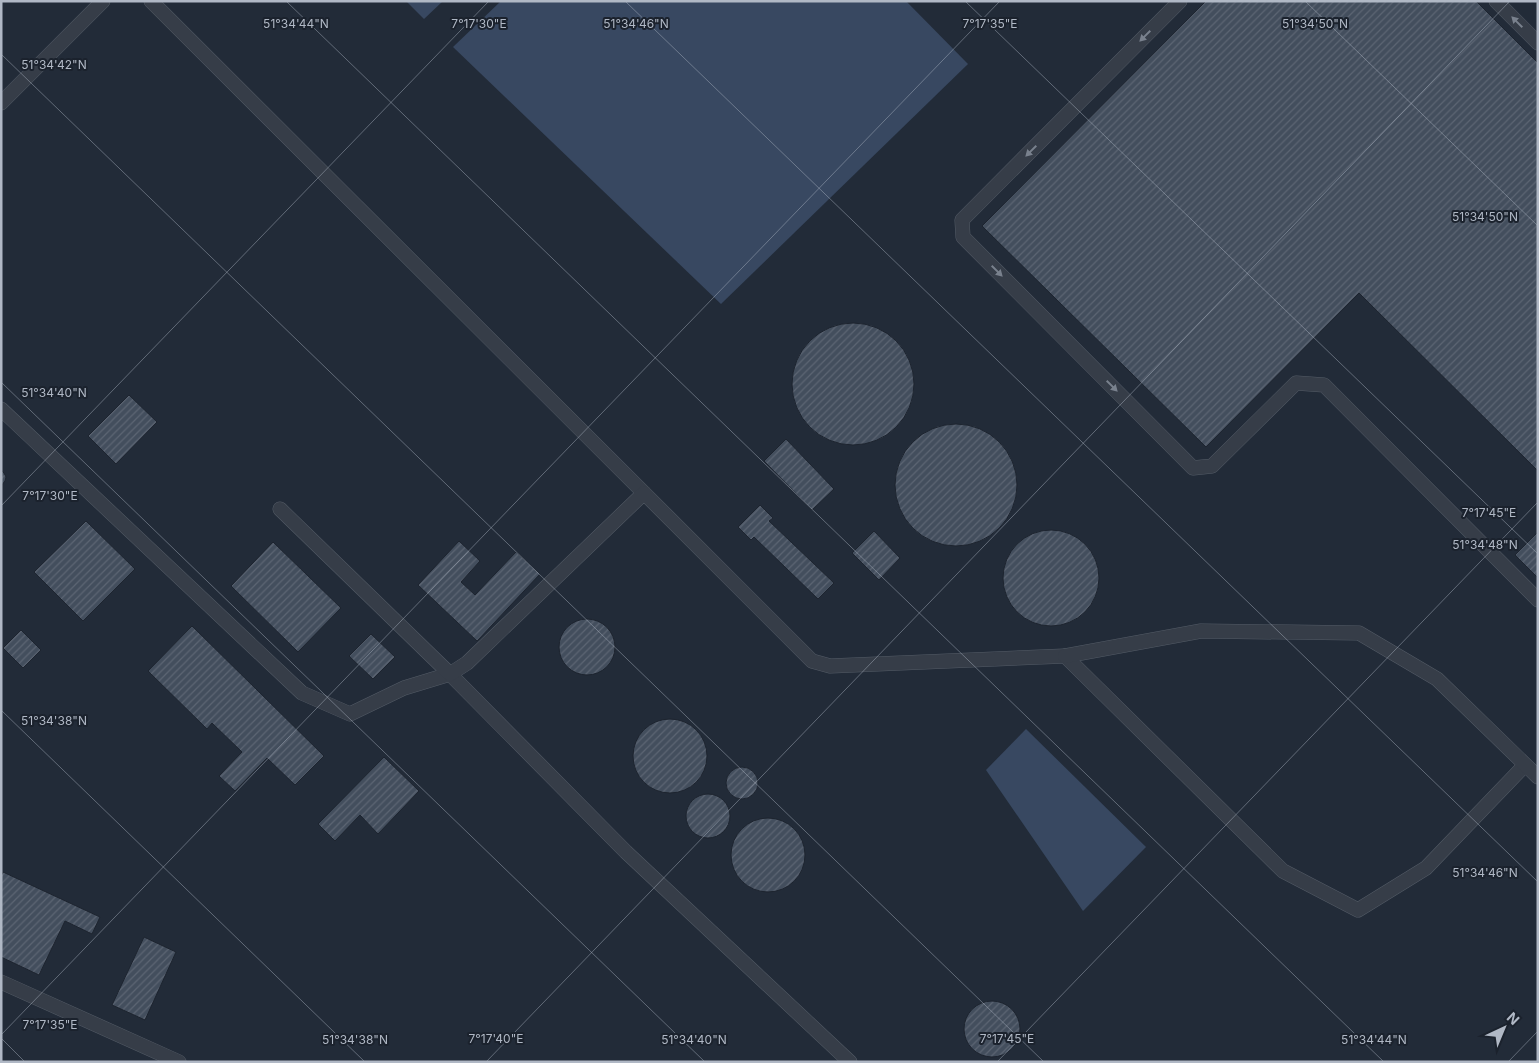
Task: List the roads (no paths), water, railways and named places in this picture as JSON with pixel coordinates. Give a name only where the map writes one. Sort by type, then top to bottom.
[{"type":"lane","points":[[1,104],[103,1]]},
{"type":"lane","points":[[151,1],[812,661],[830,666],[1065,656],[1201,631],[1359,633],[1437,679],[1538,777]]},
{"type":"lane","points":[[1180,1],[962,220],[963,237],[1193,468],[1212,466],[1296,383],[1324,385],[1538,600]]},
{"type":"lane","points":[[1496,1],[1538,43]]},
{"type":"lane","points":[[1,408],[302,693],[350,714],[404,688],[450,674],[467,664],[644,493]]},
{"type":"lane","points":[[280,508],[450,674],[626,852],[850,1062]]},
{"type":"lane","points":[[1065,656],[1283,871],[1358,910],[1426,868],[1526,765]]},
{"type":"lane","points":[[1,982],[179,1062]]},
{"type":"water","points":[[406,1],[443,1],[424,19]]},
{"type":"water","points":[[501,1],[906,1],[968,64],[721,304],[453,47]]},
{"type":"water","points":[[1026,729],[1146,847],[1083,911],[986,770]]}]
